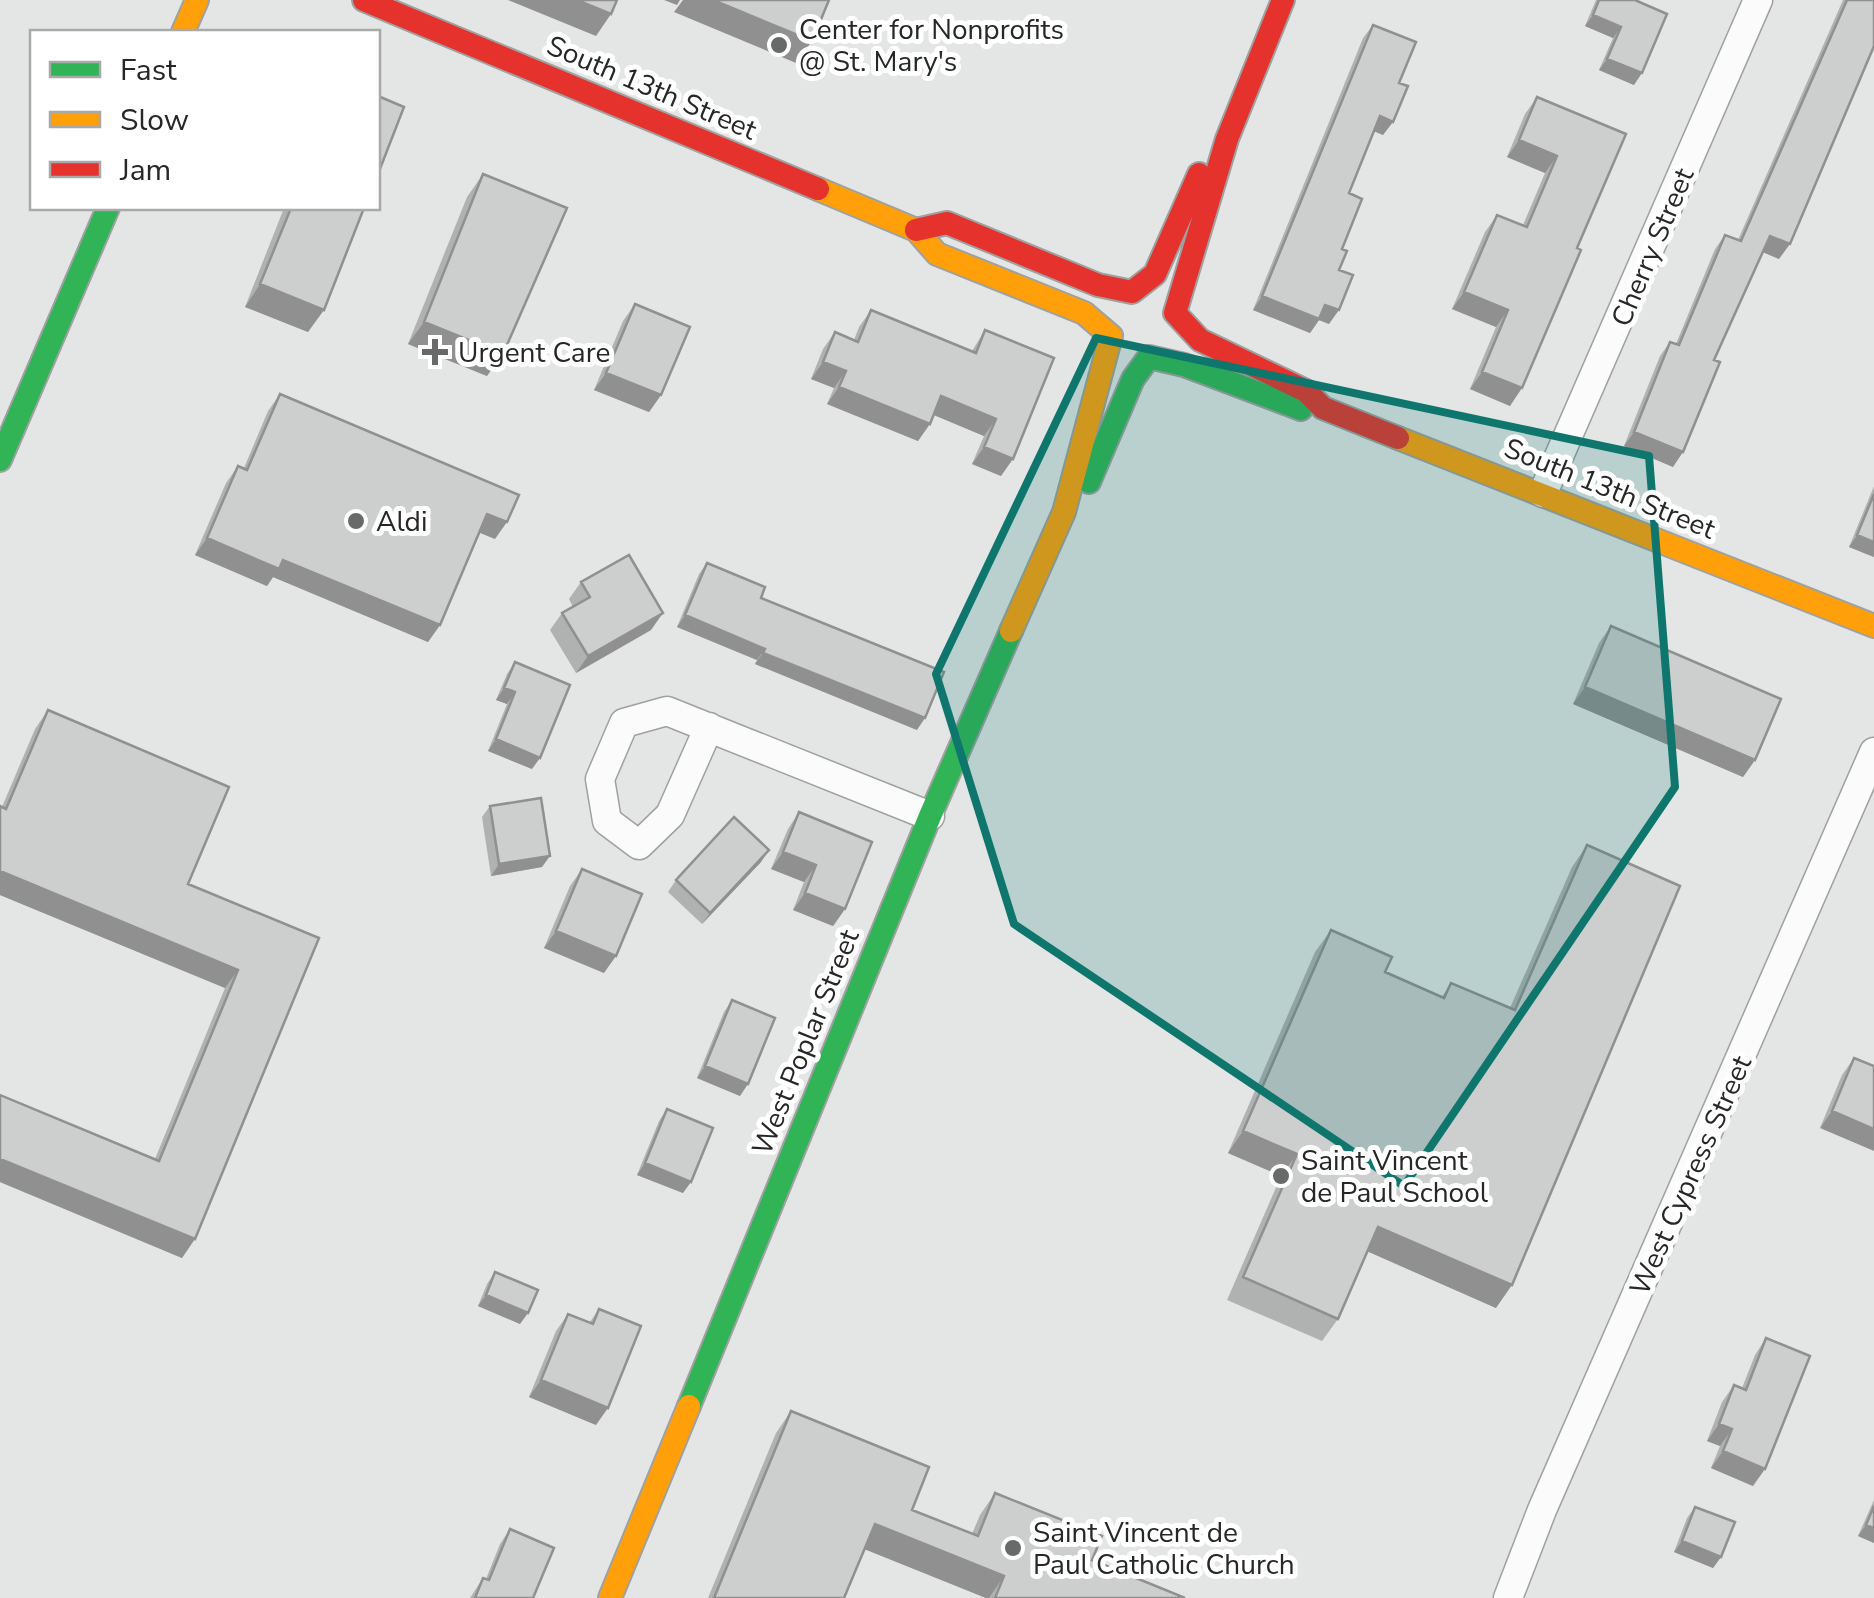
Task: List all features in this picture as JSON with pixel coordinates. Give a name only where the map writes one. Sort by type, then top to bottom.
[{"type":"street","points":[[184,30],[197,0]]},
{"type":"street","name":"South 13th Street","points":[[364,0],[916,230],[938,254],[1084,314],[1111,336]]},
{"type":"street","points":[[1226,139],[1210,151],[1155,274],[1115,304],[1111,336],[1126,353],[1150,357],[1169,345],[1177,324],[1175,312],[1223,164],[1226,139],[1283,0]]},
{"type":"street","name":"Cherry Street","points":[[1543,493],[1758,0]]},
{"type":"street","points":[[0,460],[107,210]]},
{"type":"street","name":"South 13th Street","points":[[916,230],[946,223],[1098,285],[1132,292]]},
{"type":"street","points":[[1132,292],[1153,291],[1175,312]]},
{"type":"street","name":"South 13th Street","points":[[1175,312],[1200,340],[1306,391],[1323,408],[1874,626]]},
{"type":"street","name":"West Poplar Street","points":[[610,1598],[930,816],[1064,512],[1111,336]]},
{"type":"street","name":"South 13th Street","points":[[1150,357],[1184,365],[1306,410],[1323,408]]},
{"type":"street","name":"West Poplar Street","points":[[1064,512],[1087,485],[1134,379],[1150,357]]},
{"type":"street","points":[[710,728],[670,815],[638,845],[607,821],[600,779],[624,724],[667,711],[710,728],[930,816]]},
{"type":"street","name":"West Cypress Street","points":[[1508,1598],[1542,1510],[1874,752]]},
{"type":"highlighted area","points":[[1096,338],[1649,456],[1675,787],[1404,1186],[1014,924],[936,674]]},
{"type":"building","points":[[577,0],[617,0],[611,14]]},
{"type":"building","points":[[713,0],[829,0],[812,41]]},
{"type":"building","points":[[1599,0],[1635,0],[1667,14],[1642,73],[1607,59],[1621,27],[1593,15]]},
{"type":"building","points":[[1847,0],[1874,0],[1874,46],[1790,244],[1770,236],[1714,360],[1720,362],[1683,452],[1634,432],[1670,342],[1679,345],[1725,235],[1741,241]]},
{"type":"building","points":[[1373,25],[1416,42],[1399,83],[1408,86],[1393,122],[1380,116],[1349,193],[1362,199],[1342,249],[1347,251],[1339,270],[1353,275],[1339,310],[1325,305],[1319,319],[1262,296]]},
{"type":"building","points":[[380,97],[404,107],[380,169]]},
{"type":"building","points":[[1537,97],[1626,134],[1522,388],[1482,372],[1508,310],[1464,292],[1497,215],[1527,227],[1557,156],[1519,140]]},
{"type":"building","points":[[483,174],[567,208],[503,354],[424,322]]},
{"type":"building","points":[[290,210],[363,210],[324,310],[260,284]]},
{"type":"building","points":[[635,304],[690,327],[661,395],[606,373]]},
{"type":"building","points":[[871,310],[976,353],[985,330],[1054,358],[1013,459],[984,447],[996,419],[941,396],[930,424],[839,387],[846,371],[823,362],[835,332],[858,342]]},
{"type":"building","name":"Aldi","points":[[280,394],[519,495],[507,522],[487,514],[440,625],[283,560],[279,569],[207,538],[238,466],[247,470]]},
{"type":"building","points":[[1874,494],[1874,542],[1857,535]]},
{"type":"building","points":[[629,555],[663,613],[588,656],[562,613],[590,597],[581,582]]},
{"type":"building","points":[[707,563],[765,587],[761,598],[944,672],[925,718],[763,653],[765,649],[685,615]]},
{"type":"building","points":[[1611,626],[1781,699],[1755,760],[1585,687]]},
{"type":"building","points":[[515,662],[570,685],[540,758],[496,739],[515,692],[504,688]]},
{"type":"building","points":[[48,710],[229,787],[188,884],[319,938],[195,1239],[0,1159],[0,1095],[159,1161],[238,970],[0,871],[0,806],[6,809]]},
{"type":"building","points":[[541,798],[550,856],[499,864],[490,806]]},
{"type":"building","points":[[799,812],[872,842],[845,909],[805,893],[816,865],[783,852]]},
{"type":"building","points":[[734,817],[769,850],[710,913],[676,880]]},
{"type":"building","points":[[1587,845],[1680,886],[1512,1285],[1378,1227],[1338,1319],[1243,1277],[1297,1154],[1243,1131],[1331,930],[1392,957],[1385,972],[1444,998],[1451,983],[1515,1010]]},
{"type":"building","points":[[582,869],[642,894],[616,956],[556,931]]},
{"type":"building","points":[[732,1000],[775,1018],[748,1084],[705,1066]]},
{"type":"building","points":[[1854,1058],[1874,1066],[1874,1129],[1832,1111]]},
{"type":"building","points":[[667,1109],[713,1128],[691,1182],[645,1163]]},
{"type":"building","points":[[495,1272],[538,1290],[528,1313],[486,1295]]},
{"type":"building","points":[[599,1309],[641,1326],[608,1408],[541,1380],[568,1314],[593,1324]]},
{"type":"building","points":[[1766,1338],[1810,1356],[1765,1469],[1723,1451],[1732,1429],[1719,1424],[1734,1385],[1746,1390]]},
{"type":"building","points":[[791,1411],[929,1467],[912,1510],[978,1536],[995,1493],[1102,1536],[1092,1560],[1185,1598],[995,1598],[1004,1576],[875,1524],[844,1598],[714,1598]]},
{"type":"building","points":[[1874,1506],[1874,1528],[1866,1525]]},
{"type":"building","points":[[1695,1507],[1735,1522],[1721,1557],[1682,1541]]},
{"type":"building","points":[[510,1529],[554,1548],[533,1598],[475,1598],[483,1578],[489,1580]]},
{"type":"traffic: fast","points":[[0,460],[107,210]]},
{"type":"traffic: fast","points":[[1089,482],[1133,379],[1149,357],[1184,365],[1301,409]]},
{"type":"traffic: fast","points":[[689,1406],[930,816],[1011,631]]},
{"type":"traffic: slow","points":[[184,30],[197,0]]},
{"type":"traffic: slow","points":[[818,189],[916,230],[937,254],[1084,313],[1111,336],[1064,512],[1011,631]]},
{"type":"traffic: slow","points":[[1398,438],[1874,626]]},
{"type":"traffic: slow","points":[[610,1598],[689,1406]]},
{"type":"traffic: jam","points":[[364,0],[818,189]]},
{"type":"traffic: jam","points":[[1283,0],[1227,139],[1175,313],[1200,340],[1306,391],[1323,408],[1398,438]]},
{"type":"traffic: jam","points":[[916,230],[947,223],[1098,285],[1132,292],[1155,274],[1199,174]]},
{"type":"place","name":"Center for Nonprofits @ St. Mary's","points":[[779,45]]},
{"type":"place","name":"Urgent Care","points":[[435,352]]},
{"type":"place","name":"Aldi","points":[[356,521]]},
{"type":"place","name":"Saint Vincent de Paul School","points":[[1281,1176]]},
{"type":"place","name":"Saint Vincent de Paul Catholic Church","points":[[1013,1548]]}]
